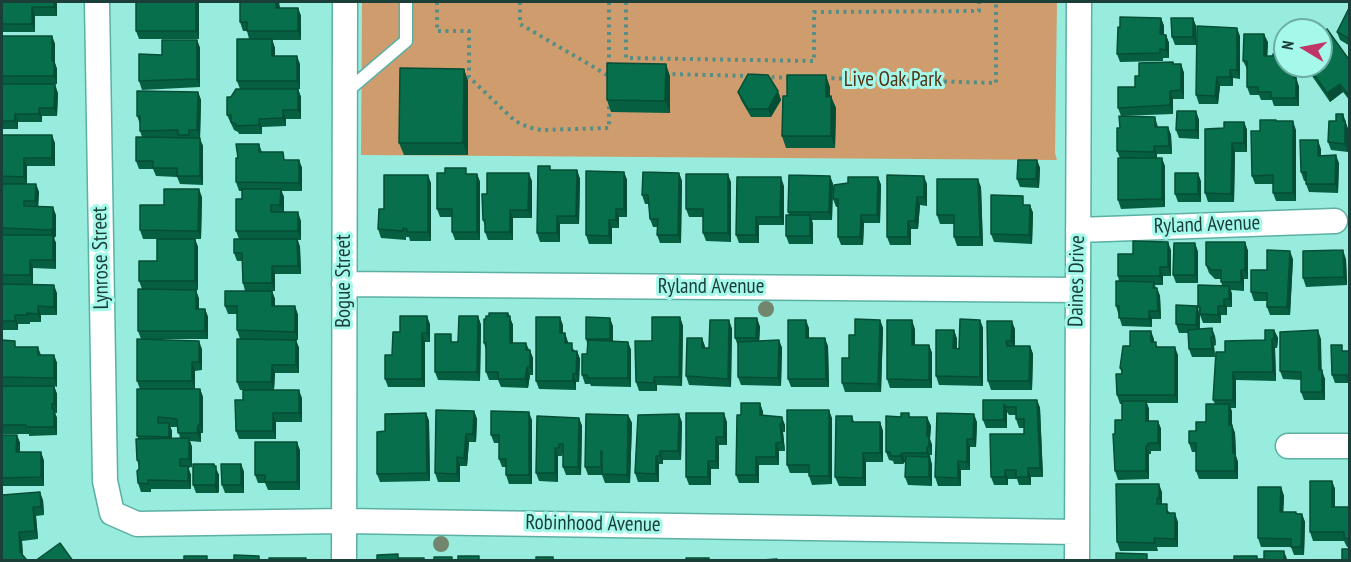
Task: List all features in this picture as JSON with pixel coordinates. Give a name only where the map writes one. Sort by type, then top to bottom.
[{"type":"street","name":"Lynrose Street","points":[[97,2],[105,481],[112,513]]},
{"type":"street","name":"Bogue Street","points":[[344,561],[345,2]]},
{"type":"street","name":"Daines Drive","points":[[1077,561],[1079,2]]},
{"type":"street","name":"Ryland Avenue","points":[[1078,230],[1335,221]]},
{"type":"street","name":"Ryland Avenue","points":[[344,284],[1077,290]]},
{"type":"street","points":[[1288,446],[1350,446]]},
{"type":"street","name":"Robinhood Avenue","points":[[112,513],[137,524],[344,520],[1077,532]]},
{"type":"lane","points":[[345,93],[406,41],[406,2]]},
{"type":"path","points":[[437,2],[437,31],[469,31],[469,77],[515,121],[528,128],[541,130],[609,128],[609,97]]},
{"type":"path","points":[[520,2],[520,24],[611,74]]},
{"type":"path","points":[[604,2],[609,3],[611,74],[609,87]]},
{"type":"path","points":[[626,2],[626,58],[814,61],[814,12],[979,11],[979,2]]},
{"type":"path","points":[[822,78],[996,84],[996,2]]},
{"type":"path","points":[[659,74],[752,76]]},
{"type":"path","points":[[763,77],[798,78]]},
{"type":"green space","name":"Live Oak Park","points":[[362,2],[1057,2],[1055,153],[1057,160],[361,155]]},
{"type":"building","points":[[2,2],[54,2],[54,7],[32,7],[32,24],[2,24]]},
{"type":"building","points":[[136,2],[196,2],[196,31],[136,31]]},
{"type":"building","points":[[240,2],[276,2],[276,8],[298,8],[298,31],[247,31],[247,22],[240,22]]},
{"type":"building","points":[[1350,6],[1350,39],[1337,32]]},
{"type":"building","points":[[1120,17],[1161,18],[1160,34],[1166,35],[1166,50],[1160,49],[1160,53],[1117,54]]},
{"type":"building","points":[[1171,18],[1193,18],[1193,37],[1172,37]]},
{"type":"building","points":[[1197,26],[1237,28],[1237,70],[1230,70],[1230,77],[1217,77],[1215,96],[1196,95]]},
{"type":"building","points":[[1244,34],[1264,34],[1264,56],[1273,56],[1273,78],[1296,78],[1296,98],[1271,98],[1271,92],[1258,92],[1258,87],[1247,87],[1247,61],[1243,61]]},
{"type":"building","points":[[2,36],[52,36],[54,76],[2,76]]},
{"type":"building","points":[[1333,37],[1350,61],[1350,97],[1340,84],[1327,93],[1316,78],[1333,78]]},
{"type":"building","points":[[237,39],[272,39],[272,56],[297,56],[297,81],[237,81]]},
{"type":"building","points":[[162,40],[197,40],[197,79],[139,81],[139,54],[162,55]]},
{"type":"building","points":[[1173,62],[1173,64],[1181,64],[1181,90],[1170,91],[1170,105],[1118,108],[1118,87],[1135,87],[1135,76],[1139,76],[1139,63]]},
{"type":"building","points":[[607,63],[666,64],[665,101],[607,100]]},
{"type":"building","points":[[400,68],[464,69],[463,143],[399,143]]},
{"type":"building","points":[[748,74],[768,75],[778,91],[768,109],[748,109],[738,92]]},
{"type":"building","points":[[787,75],[826,75],[826,97],[831,96],[831,136],[782,136],[783,96],[787,96]]},
{"type":"building","points":[[2,84],[55,84],[54,108],[39,108],[39,114],[15,114],[15,121],[2,121]]},
{"type":"building","points":[[236,89],[298,89],[298,110],[283,110],[283,118],[259,119],[259,125],[236,126],[231,122],[231,115],[227,115],[227,97],[231,97]]},
{"type":"building","points":[[137,91],[198,92],[197,130],[189,130],[189,135],[178,135],[178,130],[140,131],[140,116],[137,116]]},
{"type":"building","points":[[1177,111],[1196,111],[1196,130],[1176,130]]},
{"type":"building","points":[[1336,114],[1343,114],[1345,144],[1328,142],[1329,121],[1336,121]]},
{"type":"building","points":[[1119,116],[1155,117],[1155,127],[1168,127],[1169,146],[1154,146],[1154,152],[1117,151]]},
{"type":"building","points":[[1260,120],[1293,121],[1293,193],[1273,193],[1273,175],[1252,176],[1251,131],[1260,131]]},
{"type":"building","points":[[1224,122],[1244,122],[1244,143],[1232,143],[1231,194],[1205,193],[1205,129],[1224,128]]},
{"type":"building","points":[[2,135],[52,135],[52,158],[24,158],[24,177],[2,176]]},
{"type":"building","points":[[136,137],[200,138],[200,176],[177,176],[177,168],[153,168],[153,161],[136,161]]},
{"type":"building","points":[[1300,140],[1318,140],[1318,156],[1336,155],[1335,184],[1306,184],[1306,172],[1301,172]]},
{"type":"building","points":[[236,144],[259,144],[259,152],[283,152],[284,160],[299,160],[299,183],[236,182],[236,158],[238,158]]},
{"type":"building","points":[[1118,158],[1162,158],[1162,199],[1118,200]]},
{"type":"building","points":[[1018,160],[1037,160],[1036,179],[1017,179]]},
{"type":"building","points":[[538,166],[550,166],[550,170],[577,170],[576,216],[557,216],[557,233],[537,233]]},
{"type":"building","points":[[445,168],[466,168],[466,174],[477,174],[477,232],[452,232],[452,209],[437,209],[437,173],[445,173]]},
{"type":"building","points":[[586,171],[624,172],[624,209],[616,209],[616,220],[609,220],[609,236],[586,235]]},
{"type":"building","points":[[643,172],[679,173],[678,235],[657,235],[658,219],[650,219],[648,195],[642,195]]},
{"type":"building","points":[[487,173],[529,173],[528,210],[510,210],[510,232],[485,232],[482,194],[487,194]]},
{"type":"building","points":[[1175,173],[1198,173],[1198,194],[1175,194]]},
{"type":"building","points":[[686,174],[728,174],[728,233],[703,233],[703,209],[686,209]]},
{"type":"building","points":[[384,175],[428,175],[428,232],[407,232],[407,229],[403,228],[403,231],[378,229],[379,209],[384,209]]},
{"type":"building","points":[[789,175],[830,176],[829,212],[788,212]]},
{"type":"building","points":[[887,175],[924,176],[924,197],[917,197],[915,221],[908,221],[908,237],[887,237]]},
{"type":"building","points":[[737,177],[781,177],[780,217],[756,217],[756,235],[736,235]]},
{"type":"building","points":[[848,177],[878,177],[877,215],[861,215],[860,237],[838,237],[838,199],[833,199],[834,185],[848,183]]},
{"type":"building","points":[[937,179],[978,179],[980,237],[954,237],[954,215],[937,215]]},
{"type":"building","points":[[2,184],[36,184],[35,201],[24,201],[24,206],[53,207],[53,228],[50,230],[2,228]]},
{"type":"building","points":[[164,189],[199,189],[198,231],[140,230],[140,205],[164,205]]},
{"type":"building","points":[[242,189],[281,189],[280,205],[271,205],[271,212],[298,212],[298,231],[236,231],[236,199],[242,199]]},
{"type":"building","points":[[991,195],[1023,196],[1023,205],[1030,205],[1029,235],[991,234]]},
{"type":"building","points":[[786,215],[810,215],[810,236],[786,236]]},
{"type":"building","points":[[2,235],[53,235],[53,260],[30,260],[30,275],[2,275]]},
{"type":"building","points":[[157,239],[195,239],[195,281],[139,281],[139,261],[157,261]]},
{"type":"building","points":[[234,239],[297,239],[298,266],[272,266],[272,283],[243,283],[242,253],[234,253]]},
{"type":"building","points":[[1133,241],[1168,242],[1168,267],[1160,267],[1160,276],[1118,276],[1118,254],[1133,254]]},
{"type":"building","points":[[1206,242],[1245,242],[1245,270],[1241,270],[1241,282],[1221,282],[1221,270],[1212,270],[1206,265]]},
{"type":"building","points":[[1174,243],[1195,243],[1195,275],[1173,275]]},
{"type":"building","points":[[1267,250],[1290,251],[1287,307],[1267,307],[1267,293],[1251,292],[1251,270],[1267,270]]},
{"type":"building","points":[[1343,250],[1344,277],[1303,278],[1303,251]]},
{"type":"building","points":[[1116,281],[1154,282],[1153,288],[1157,288],[1158,311],[1149,311],[1149,319],[1119,318],[1119,306],[1116,306]]},
{"type":"building","points":[[2,284],[54,285],[54,307],[38,306],[38,314],[15,315],[15,321],[2,321]]},
{"type":"building","points":[[1198,285],[1229,286],[1229,299],[1224,299],[1224,306],[1218,306],[1218,315],[1200,314]]},
{"type":"building","points":[[138,289],[196,290],[196,309],[205,309],[205,331],[138,331]]},
{"type":"building","points":[[225,291],[272,291],[272,306],[295,306],[295,332],[237,330],[237,306],[225,306]]},
{"type":"building","points":[[1176,305],[1197,306],[1196,325],[1176,324]]},
{"type":"building","points":[[489,313],[508,313],[510,343],[526,343],[526,350],[530,350],[530,367],[527,367],[525,379],[498,379],[498,372],[486,372],[484,319],[489,316]]},
{"type":"building","points":[[400,316],[427,316],[427,333],[422,333],[422,379],[385,379],[385,355],[392,355],[393,332],[400,332]]},
{"type":"building","points":[[459,316],[478,316],[477,372],[435,372],[435,334],[451,334],[451,342],[458,342]]},
{"type":"building","points":[[536,317],[560,317],[560,333],[565,333],[565,343],[572,343],[572,351],[577,351],[576,374],[573,374],[573,381],[536,381]]},
{"type":"building","points":[[586,317],[610,318],[610,339],[586,339]]},
{"type":"building","points":[[652,317],[680,317],[679,377],[654,377],[654,383],[636,382],[635,341],[652,341]]},
{"type":"building","points":[[735,318],[757,318],[756,338],[735,338]]},
{"type":"building","points":[[855,319],[880,320],[878,384],[842,383],[842,358],[849,358],[849,335],[855,335]]},
{"type":"building","points":[[960,319],[980,320],[980,377],[936,376],[936,330],[954,330],[953,348],[959,349]]},
{"type":"building","points":[[710,320],[729,320],[728,379],[686,376],[687,338],[702,338],[702,348],[709,348]]},
{"type":"building","points":[[788,320],[806,320],[806,338],[825,338],[826,379],[788,379]]},
{"type":"building","points":[[887,320],[912,320],[912,345],[929,345],[929,380],[887,379]]},
{"type":"building","points":[[987,321],[1012,321],[1011,341],[1006,341],[1007,346],[1030,346],[1029,381],[988,381]]},
{"type":"building","points":[[1212,328],[1212,349],[1189,349],[1188,330]]},
{"type":"building","points":[[1265,330],[1274,330],[1273,372],[1233,372],[1233,400],[1213,400],[1216,352],[1225,352],[1225,341],[1265,340]]},
{"type":"building","points":[[1318,330],[1322,392],[1301,392],[1301,372],[1280,371],[1280,332]]},
{"type":"building","points":[[1130,331],[1151,331],[1151,342],[1156,342],[1156,347],[1175,347],[1175,395],[1117,395],[1116,374],[1122,374],[1120,368],[1123,346],[1130,346]]},
{"type":"building","points":[[137,339],[199,341],[199,362],[192,362],[192,381],[137,381]]},
{"type":"building","points":[[237,339],[296,340],[296,365],[272,365],[271,382],[237,382]]},
{"type":"building","points":[[2,340],[15,341],[15,347],[38,347],[38,355],[54,355],[54,378],[2,377]]},
{"type":"building","points":[[588,340],[628,342],[628,378],[588,378],[587,375],[582,375],[582,354],[587,354]]},
{"type":"building","points":[[779,340],[778,378],[738,377],[738,342]]},
{"type":"building","points":[[1331,345],[1342,345],[1342,351],[1350,351],[1350,378],[1347,378],[1347,375],[1332,375]]},
{"type":"building","points":[[2,386],[54,386],[52,409],[54,409],[54,427],[2,425]]},
{"type":"building","points":[[137,389],[200,389],[200,425],[198,425],[197,433],[178,433],[177,419],[158,417],[158,423],[169,423],[169,437],[137,436]]},
{"type":"building","points":[[243,390],[299,390],[299,413],[273,413],[273,431],[236,431],[235,400],[243,400]]},
{"type":"building","points":[[983,400],[1037,400],[1040,468],[1028,468],[1028,477],[1016,477],[1016,470],[1005,470],[1005,477],[991,477],[990,434],[1024,434],[1024,419],[1016,419],[1016,407],[1006,407],[1004,404],[1004,420],[983,420]]},
{"type":"building","points":[[1122,401],[1146,401],[1146,421],[1158,421],[1158,443],[1148,443],[1146,446],[1146,471],[1115,471],[1113,434],[1115,434],[1115,420],[1122,420]]},
{"type":"building","points":[[741,403],[760,403],[760,415],[782,417],[782,424],[780,424],[782,442],[776,443],[776,457],[756,457],[756,475],[736,475],[737,415],[741,415]]},
{"type":"building","points":[[1206,404],[1229,404],[1229,425],[1232,425],[1235,471],[1196,471],[1196,443],[1189,443],[1189,431],[1196,431],[1196,422],[1206,422]]},
{"type":"building","points":[[436,410],[474,411],[473,434],[466,434],[464,458],[457,457],[457,474],[435,473]]},
{"type":"building","points":[[787,410],[829,410],[829,476],[809,476],[809,465],[787,465]]},
{"type":"building","points":[[491,411],[529,412],[529,475],[506,475],[506,459],[499,459],[499,435],[491,435]]},
{"type":"building","points":[[426,413],[427,473],[377,474],[377,432],[385,431],[385,414]]},
{"type":"building","points":[[686,413],[724,413],[724,437],[716,437],[716,461],[708,461],[708,477],[686,477]]},
{"type":"building","points":[[901,413],[909,413],[909,417],[927,417],[929,447],[927,447],[927,453],[902,453],[900,456],[891,456],[890,452],[886,452],[886,416],[901,417]]},
{"type":"building","points":[[937,413],[974,414],[973,439],[967,439],[967,462],[958,461],[958,478],[935,477]]},
{"type":"building","points":[[586,414],[628,415],[627,475],[602,474],[602,451],[601,467],[585,467]]},
{"type":"building","points":[[679,414],[678,451],[660,451],[660,456],[656,456],[656,474],[635,473],[638,415]]},
{"type":"building","points":[[537,416],[579,418],[578,467],[563,467],[563,444],[559,444],[559,448],[555,448],[555,473],[536,473]]},
{"type":"building","points":[[836,416],[852,416],[852,422],[880,422],[880,453],[863,453],[863,478],[835,477]]},
{"type":"building","points":[[2,435],[17,435],[16,452],[41,452],[41,477],[2,478]]},
{"type":"building","points":[[189,438],[189,459],[180,459],[180,466],[188,466],[188,481],[148,480],[148,484],[138,483],[139,461],[137,460],[136,439]]},
{"type":"building","points":[[255,442],[297,442],[297,482],[265,482],[265,475],[255,475]]},
{"type":"building","points":[[906,456],[929,457],[929,477],[905,477]]},
{"type":"building","points":[[193,464],[214,464],[216,483],[214,485],[193,485]]},
{"type":"building","points":[[221,464],[241,464],[241,485],[222,485]]},
{"type":"building","points":[[1310,481],[1332,481],[1332,507],[1350,508],[1350,539],[1344,538],[1344,532],[1310,532]]},
{"type":"building","points":[[1116,484],[1159,484],[1157,504],[1167,504],[1167,513],[1175,513],[1175,539],[1154,538],[1155,543],[1117,542]]},
{"type":"building","points":[[1258,487],[1281,487],[1280,512],[1302,514],[1301,547],[1291,547],[1291,539],[1258,538]]},
{"type":"building","points":[[40,492],[41,507],[33,507],[35,531],[19,532],[20,552],[26,559],[24,561],[2,561],[2,495]]},
{"type":"building","points":[[60,543],[73,561],[35,561]]},
{"type":"building","points":[[1342,549],[1350,549],[1350,561],[1342,561]]},
{"type":"building","points":[[1264,551],[1284,551],[1284,561],[1234,561],[1234,556],[1257,556],[1257,559],[1264,559]]},
{"type":"building","points":[[1116,553],[1147,554],[1147,561],[1116,561]]},
{"type":"building","points":[[398,554],[398,558],[424,558],[424,561],[377,561],[377,555]]},
{"type":"building","points":[[234,555],[259,556],[259,561],[234,561]]},
{"type":"building","points":[[184,556],[207,556],[207,561],[184,561]]},
{"type":"building","points":[[458,556],[479,556],[479,561],[458,561]]},
{"type":"building","points":[[434,557],[452,557],[452,561],[434,561]]},
{"type":"building","points":[[536,557],[553,557],[553,561],[536,561]]},
{"type":"building","points":[[269,558],[306,558],[306,561],[269,561]]},
{"type":"building","points":[[686,558],[709,558],[709,561],[686,561]]},
{"type":"building","points":[[777,559],[777,561],[747,561]]},
{"type":"building","points":[[526,560],[526,561],[489,561]]}]
